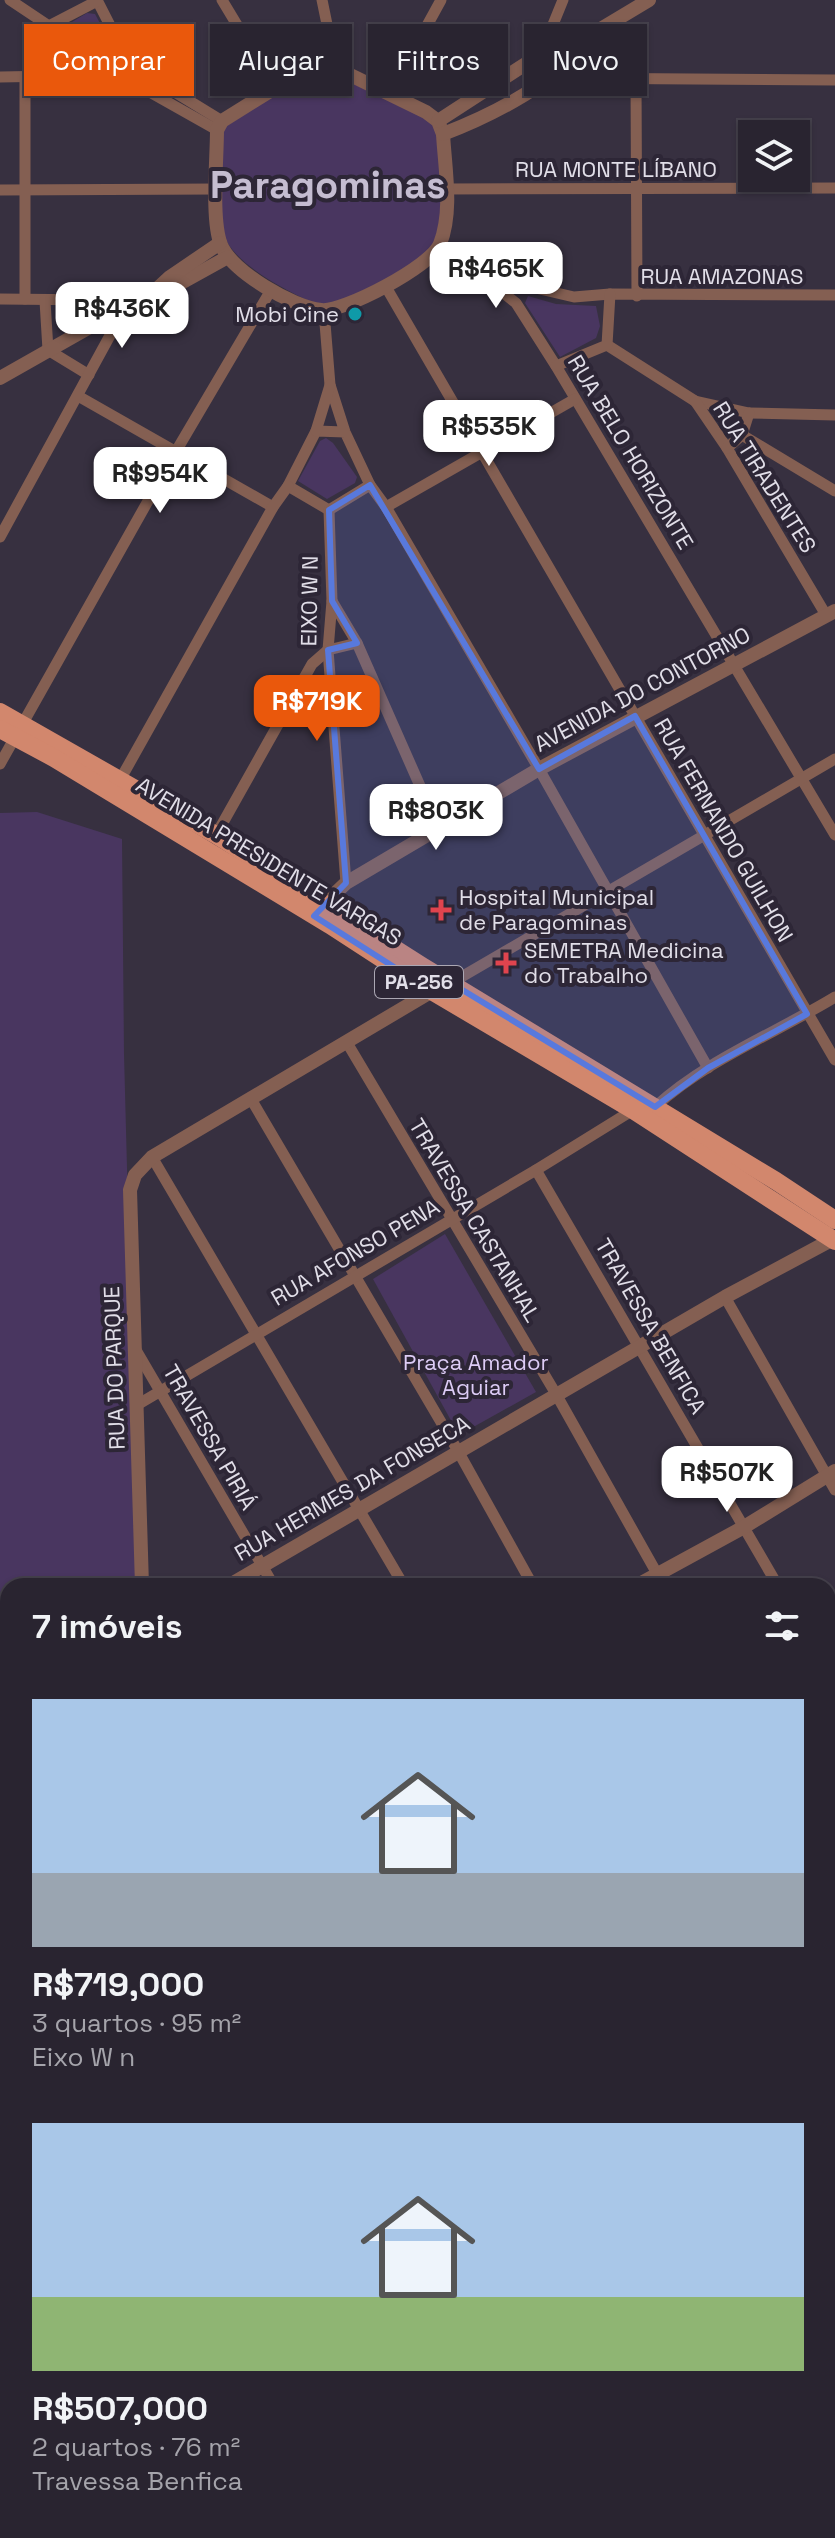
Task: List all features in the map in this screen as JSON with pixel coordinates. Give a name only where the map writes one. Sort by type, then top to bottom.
[{"type":"main road","name":"AVENIDA PRESIDENTE VARGAS","points":[[0,712],[12,730],[54,758],[451,983],[835,1220]]},
{"type":"main road","name":"AVENIDA PRESIDENTE VARGAS","points":[[12,730],[120,780],[216,835],[430,990],[633,1110],[834,1240]]},
{"type":"street","points":[[10,0],[46,24]]},
{"type":"street","points":[[222,0],[236,24]]},
{"type":"street","points":[[322,0],[329,24]]},
{"type":"street","points":[[328,17],[333,0]]},
{"type":"street","points":[[428,24],[441,0]]},
{"type":"street","points":[[553,24],[563,0]]},
{"type":"street","points":[[609,24],[649,0]]},
{"type":"street","points":[[53,24],[97,1],[110,24]]},
{"type":"street","points":[[441,128],[524,67]]},
{"type":"street","points":[[0,77],[24,77]]},
{"type":"street","points":[[647,80],[835,80]]},
{"type":"street","points":[[394,96],[441,128],[473,122],[524,93]]},
{"type":"street","points":[[25,96],[25,299]]},
{"type":"street","points":[[160,96],[219,126]]},
{"type":"street","points":[[177,96],[219,126]]},
{"type":"street","points":[[219,126],[263,96]]},
{"type":"street","points":[[636,96],[637,296]]},
{"type":"street","points":[[219,126],[217,189],[220,243],[228,257],[271,290],[324,311],[386,287],[437,251],[445,223],[446,189],[441,128]]},
{"type":"street","name":"RUA MONTE LÍBANO","points":[[446,189],[835,188]]},
{"type":"street","points":[[0,190],[217,189]]},
{"type":"street","points":[[0,378],[157,289],[220,243]]},
{"type":"street","name":"RUA AMAZONAS","points":[[437,251],[527,286],[574,297],[610,294],[835,295]]},
{"type":"street","name":"RUA BELO HORIZONTE","points":[[437,251],[492,284],[516,303],[835,835]]},
{"type":"street","points":[[157,289],[182,283],[228,257]]},
{"type":"street","points":[[516,303],[527,286]]},
{"type":"street","name":"RUA FERNANDO GUILHON","points":[[386,287],[835,1060]]},
{"type":"street","points":[[0,764],[12,730],[271,290]]},
{"type":"street","points":[[607,345],[610,294]]},
{"type":"street","points":[[0,299],[100,300],[124,308]]},
{"type":"street","points":[[45,301],[48,350]]},
{"type":"street","points":[[0,537],[124,308]]},
{"type":"street","points":[[324,311],[330,385],[345,432],[370,485],[386,507],[539,769],[708,1068]]},
{"type":"street","points":[[556,366],[607,345]]},
{"type":"street","points":[[607,345],[695,401],[749,413],[835,415]]},
{"type":"street","points":[[48,350],[89,375]]},
{"type":"street","points":[[120,780],[273,507],[288,486],[316,431],[330,385]]},
{"type":"street","points":[[78,396],[273,507]]},
{"type":"street","points":[[386,507],[575,399]]},
{"type":"street","name":"RUA TIRADENTES","points":[[695,401],[831,613]]},
{"type":"street","points":[[727,448],[742,435],[749,413]]},
{"type":"street","points":[[316,431],[345,432]]},
{"type":"street","points":[[742,435],[835,491]]},
{"type":"street","points":[[288,486],[329,510],[370,485]]},
{"type":"street","name":"EIXO W N","points":[[329,510],[332,601],[328,650],[346,883]]},
{"type":"street","points":[[332,601],[357,643],[439,829]]},
{"type":"street","name":"AVENIDA DO CONTORNO","points":[[318,909],[346,883],[539,769],[831,613]]},
{"type":"street","points":[[216,835],[312,664],[328,650],[357,643]]},
{"type":"street","points":[[399,1578],[152,1157],[430,990],[451,983],[835,759]]},
{"type":"street","points":[[655,1107],[670,1092],[708,1068],[835,997]]},
{"type":"street","name":"TRAVESSA CASTANHAL","points":[[346,1041],[556,1394],[659,1578]]},
{"type":"street","points":[[251,1099],[458,1451],[529,1578]]},
{"type":"street","name":"RUA AFONSO PENA","points":[[137,1405],[633,1110]]},
{"type":"street","name":"RUA DO PARQUE","points":[[142,1578],[130,1190],[135,1175],[152,1157]]},
{"type":"street","name":"TRAVESSA BENFICA","points":[[536,1170],[773,1578]]},
{"type":"street","name":"RUA HERMES DA FONSECA","points":[[242,1578],[725,1297],[834,1240]]},
{"type":"street","points":[[725,1297],[831,1473],[835,1490]]},
{"type":"street","name":"TRAVESSA PIRIÁ","points":[[136,1350],[269,1578]]},
{"type":"street","points":[[663,1578],[831,1473]]},
{"type":"highlighted area","points":[[370,485],[539,769],[635,716],[807,1014],[708,1068],[655,1107],[451,983],[430,990],[314,916],[346,883],[328,650],[357,643],[332,601],[329,510]]},
{"type":"green space","points":[[87,13],[95,14],[100,24],[69,24]]},
{"type":"green space","points":[[352,78],[368,86],[368,96],[386,96],[441,126],[443,160],[439,244],[419,266],[326,308],[266,278],[238,256],[223,232],[219,178],[221,125],[265,96],[352,96]]},
{"type":"green space","points":[[528,296],[556,304],[596,306],[600,326],[596,338],[560,357],[525,303]]},
{"type":"green space","points":[[326,438],[357,477],[355,483],[327,499],[298,481],[320,441]]},
{"type":"green space","points":[[37,812],[122,839],[124,1054],[138,1578],[0,1578],[0,813]]},
{"type":"green space","name":"Praça Amador Aguiar","points":[[445,1234],[536,1392],[459,1435],[373,1279]]},
{"type":"place","name":"Mobi Cine","points":[[355,314]]},
{"type":"place","name":"Hospital Municipal de Paragominas","points":[[441,910]]},
{"type":"place","name":"SEMETRA Medicina do Trabalho","points":[[506,963]]},
{"type":"district","name":"Paragominas","points":[[328,185]]}]
